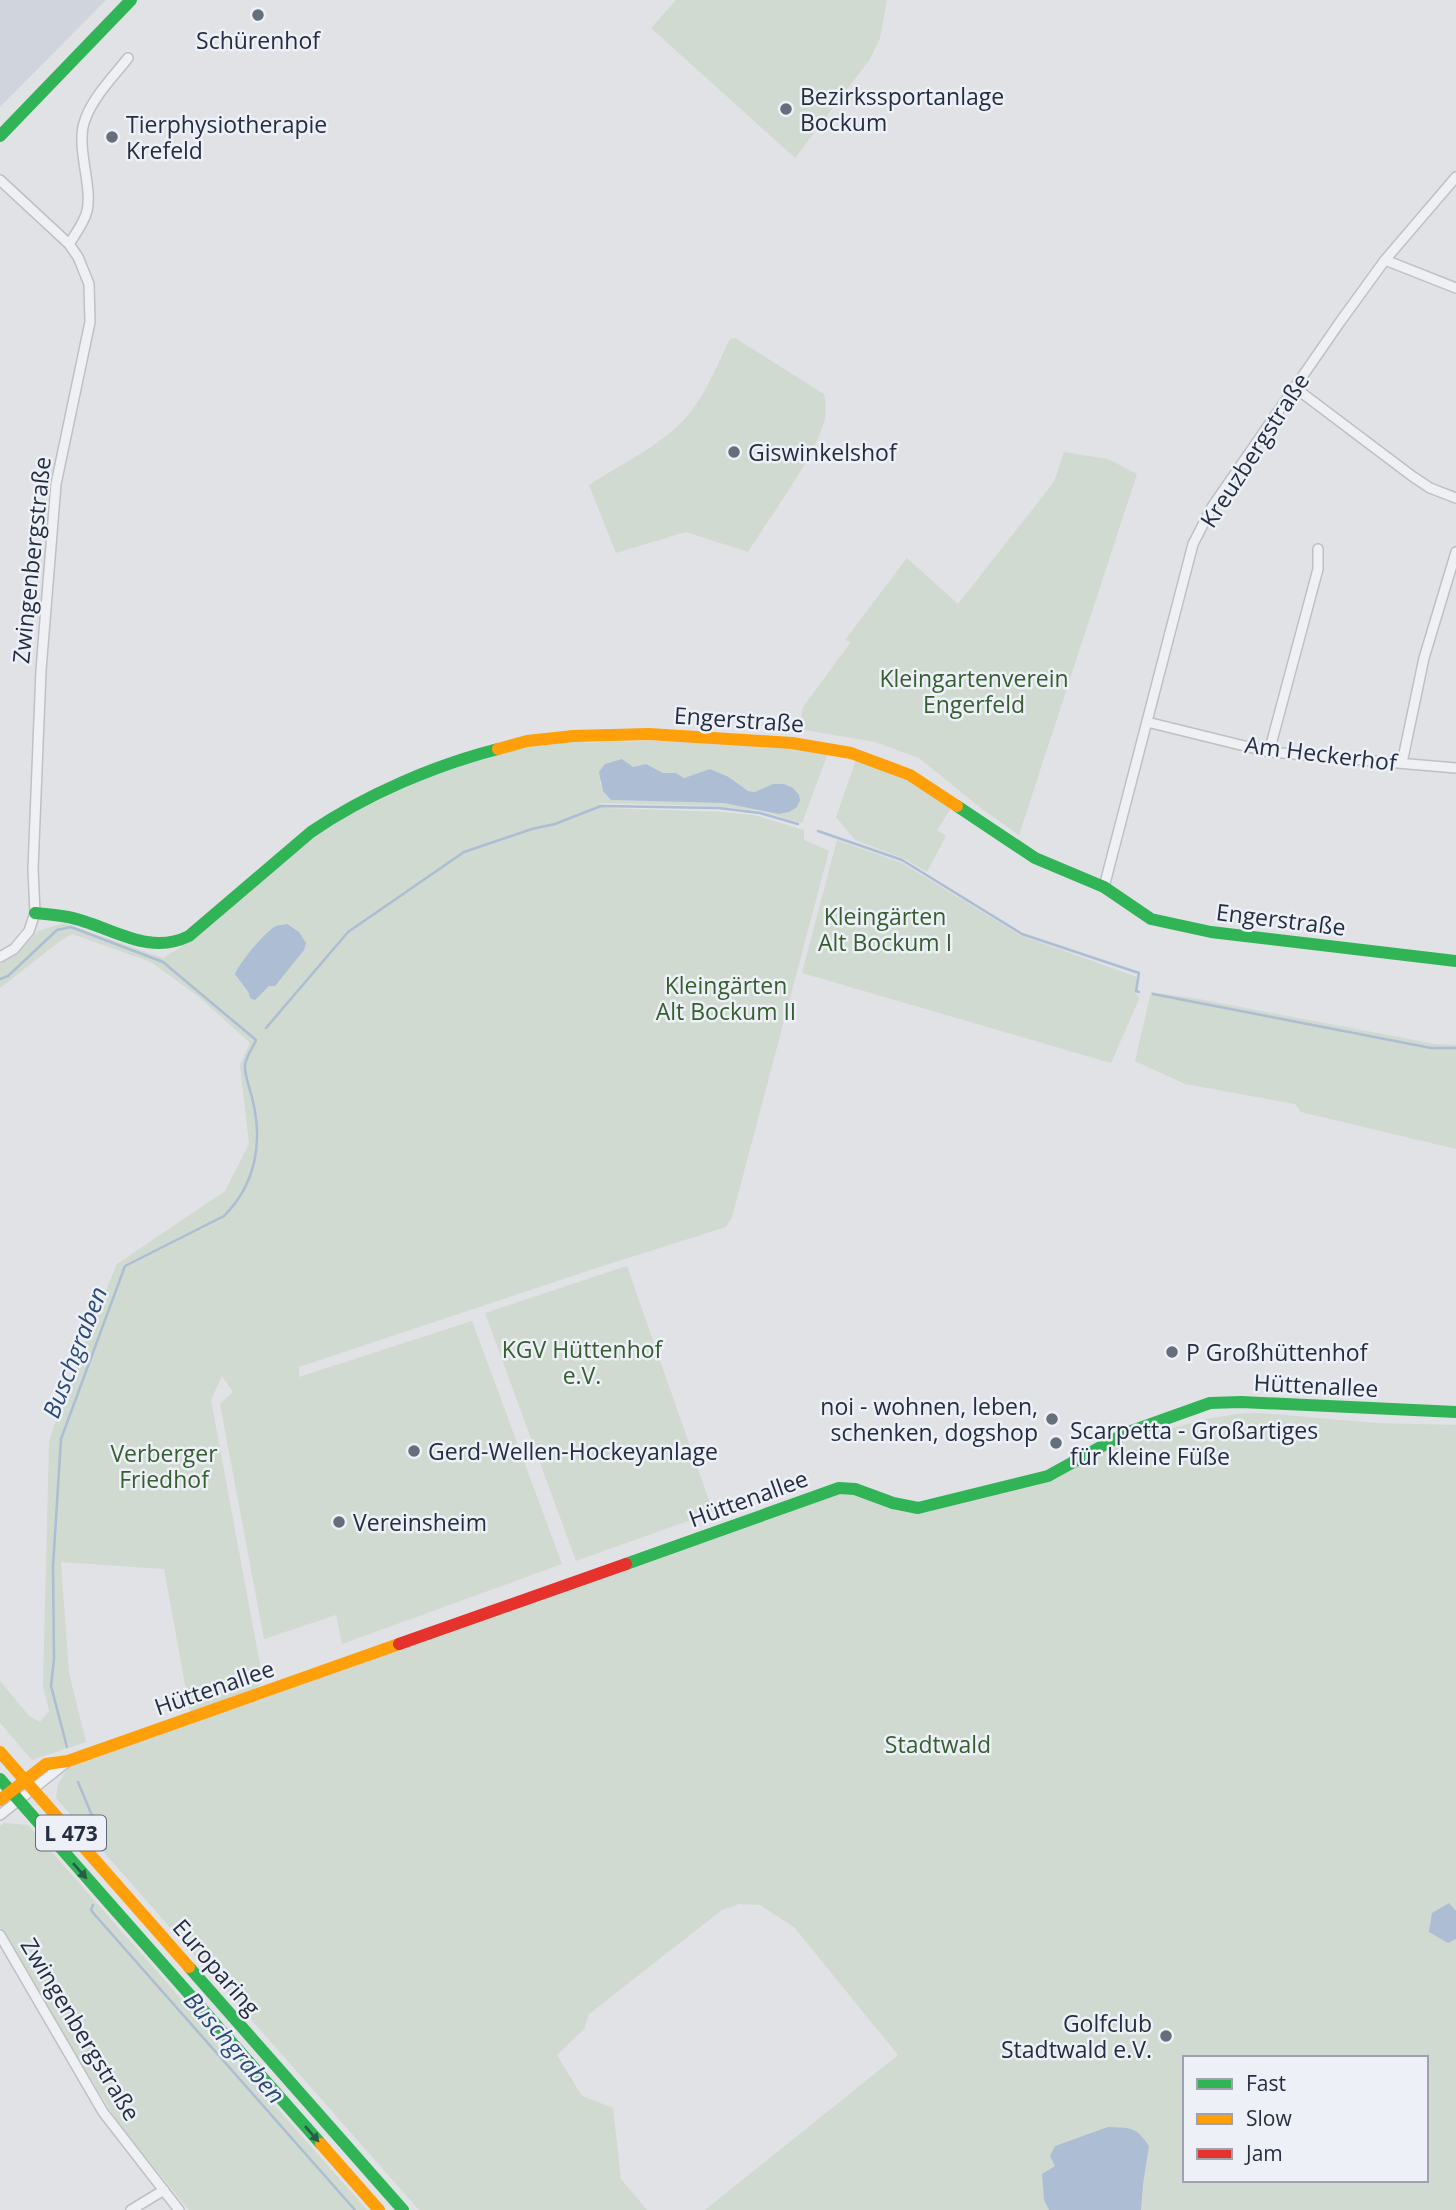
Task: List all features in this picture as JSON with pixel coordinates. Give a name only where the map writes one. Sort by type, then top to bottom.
[{"type":"street","points":[[0,136],[131,0]]},
{"type":"street","points":[[69,244],[82,224],[88,208],[83,152],[84,121],[94,102],[128,58]]},
{"type":"street","name":"Kreuzbergstraße","points":[[1104,887],[1194,544],[1212,507],[1385,260],[1456,177]]},
{"type":"street","name":"Zwingenbergstraße","points":[[0,180],[69,244],[78,257],[89,284],[90,322],[56,484],[41,670],[33,869],[35,913]]},
{"type":"street","points":[[1385,260],[1456,288]]},
{"type":"street","points":[[1294,387],[1412,476],[1430,488],[1456,498]]},
{"type":"street","points":[[1269,752],[1318,569],[1318,550]]},
{"type":"street","points":[[1402,763],[1424,657],[1456,552]]},
{"type":"street","name":"Am Heckerhof","points":[[1147,722],[1269,752],[1456,768]]},
{"type":"street","name":"Engerstraße","points":[[35,913],[69,917],[151,944],[175,943],[189,936],[311,832],[368,799],[474,755],[527,741],[573,736],[649,734],[792,743],[852,752],[910,775],[1035,858],[1104,887],[1151,919],[1212,932],[1456,961]]},
{"type":"street","points":[[0,957],[14,949],[29,931],[35,913]]},
{"type":"street","name":"Hüttenallee","points":[[10,1798],[25,1780],[46,1764],[68,1762],[839,1488],[855,1489],[894,1503],[918,1507],[1048,1476],[1126,1433],[1210,1404],[1241,1402],[1456,1412]]},
{"type":"street","name":"Europaring","points":[[0,1752],[403,2210]]},
{"type":"street","name":"Hüttenallee","points":[[34,1790],[68,1762]]},
{"type":"street","name":"Europaring","points":[[0,1779],[10,1798],[379,2210]]},
{"type":"street","points":[[0,1815],[10,1798],[34,1790]]},
{"type":"street","name":"Zwingenbergstraße","points":[[0,1936],[103,2112],[179,2210]]},
{"type":"street","points":[[131,2210],[164,2190]]},
{"type":"shaded area","points":[[0,0],[106,0],[0,107]]},
{"type":"green space","name":"Bezirkssportanlage Bockum","points":[[676,0],[887,0],[880,38],[870,59],[795,158],[651,28]]},
{"type":"green space","points":[[735,338],[824,394],[824,422],[806,462],[748,552],[686,532],[616,553],[589,485],[659,441],[684,419],[714,374],[730,339]]},
{"type":"green space","name":"Kleingartenverein Engerfeld","points":[[1064,452],[1108,459],[1137,474],[1019,835],[919,758],[875,742],[799,729],[803,707],[851,642],[845,640],[907,558],[958,604],[1054,482]]},
{"type":"green space","points":[[580,739],[585,743],[707,741],[828,753],[802,823],[760,811],[715,806],[599,803],[603,808],[754,815],[804,830],[804,840],[829,851],[732,1217],[726,1227],[299,1367],[299,1377],[472,1321],[562,1564],[342,1644],[336,1615],[264,1639],[220,1404],[233,1392],[222,1376],[211,1400],[263,1681],[257,1689],[190,1712],[164,1569],[61,1562],[69,1673],[86,1742],[32,1760],[0,1723],[0,1681],[29,1716],[40,1722],[49,1711],[43,1686],[49,1442],[71,1374],[117,1264],[225,1191],[249,1144],[240,1065],[250,1043],[199,997],[151,962],[72,934],[0,988],[0,962],[16,954],[38,931],[64,923],[163,958],[191,941],[310,838],[340,819],[438,772],[525,745]],"holes":[[[646,764],[663,773],[676,773],[684,778],[710,769],[730,777],[748,791],[755,792],[784,784],[797,793],[799,801],[789,812],[724,803],[611,800],[600,782]]]},
{"type":"green space","points":[[856,760],[909,780],[952,807],[937,830],[946,836],[927,872],[905,859],[855,840],[836,817]]},
{"type":"green space","name":"Kleingärten Alt Bockum I","points":[[837,840],[902,863],[1020,935],[1137,977],[1135,991],[1139,999],[1111,1063],[802,973]]},
{"type":"green space","points":[[1151,992],[1435,1044],[1456,1045],[1456,1149],[1301,1112],[1295,1104],[1185,1084],[1135,1061]]},
{"type":"green space","name":"KGV Hüttenhof e.V.","points":[[627,1266],[713,1512],[576,1561],[485,1313]]},
{"type":"green space","name":"Stadtwald","points":[[1260,1413],[1377,1423],[1456,1425],[1456,2210],[705,2210],[898,2055],[794,1927],[760,1905],[739,1904],[722,1910],[589,2014],[584,2029],[557,2055],[582,2096],[613,2108],[621,2179],[647,2210],[419,2210],[56,1798],[58,1784],[69,1767],[848,1491],[898,1511],[914,1513],[1055,1479],[1119,1443],[1206,1419]]},
{"type":"green space","points":[[4,1823],[28,1825],[367,2210],[189,2210],[119,2124],[28,1978],[0,1927],[0,1826]]},
{"type":"water","points":[[622,759],[633,767],[646,764],[663,773],[676,773],[684,778],[710,769],[729,777],[748,791],[755,792],[773,784],[784,784],[793,788],[800,800],[797,807],[779,814],[724,803],[611,800],[603,791],[599,772],[605,764]]},
{"type":"water","points":[[287,924],[299,932],[306,943],[304,950],[275,986],[269,986],[255,1000],[250,998],[235,974],[237,969],[266,934],[276,926]]},
{"type":"water","points":[[1449,1903],[1456,1911],[1456,1939],[1448,1943],[1429,1932],[1432,1913]]},
{"type":"water","points":[[1108,2127],[1132,2129],[1149,2146],[1141,2210],[1049,2210],[1044,2200],[1042,2174],[1055,2166],[1050,2156],[1055,2146]]},
{"type":"waterway","points":[[266,1028],[348,932],[464,852],[555,824],[601,806],[719,808],[760,813],[798,824]]},
{"type":"waterway","points":[[818,831],[902,860],[1022,934],[1139,973],[1136,991],[1139,992]]},
{"type":"waterway","name":"Buschgraben","points":[[0,979],[8,976],[57,930],[71,927],[163,962],[256,1040],[245,1065],[256,1118],[256,1148],[254,1163],[243,1191],[224,1216],[125,1266],[61,1439],[53,1566],[54,1659],[51,1686],[67,1747]]},
{"type":"waterway","points":[[1153,994],[1431,1048],[1456,1048]]},
{"type":"waterway","name":"Buschgraben","points":[[78,1782],[106,1849]]},
{"type":"waterway","name":"Buschgraben","points":[[93,1905],[91,1910],[95,1915],[355,2210]]},
{"type":"traffic: fast","points":[[0,136],[131,0]]},
{"type":"traffic: fast","points":[[35,913],[64,916],[143,941],[173,942],[189,936],[311,832],[332,818],[401,783],[498,749]]},
{"type":"traffic: fast","points":[[957,806],[1035,858],[1104,887],[1151,919],[1211,932],[1456,961]]},
{"type":"traffic: fast","points":[[626,1564],[839,1488],[855,1489],[893,1503],[918,1508],[1048,1476],[1126,1433],[1210,1403],[1241,1402],[1456,1412]]},
{"type":"traffic: fast","points":[[0,1779],[321,2144]]},
{"type":"traffic: fast","points":[[189,1967],[403,2210]]},
{"type":"traffic: slow","points":[[498,749],[527,741],[573,736],[649,734],[792,743],[851,753],[910,775],[957,806]]},
{"type":"traffic: slow","points":[[0,1800],[46,1764],[68,1761],[399,1644]]},
{"type":"traffic: slow","points":[[0,1752],[189,1967]]},
{"type":"traffic: slow","points":[[321,2144],[379,2210]]},
{"type":"traffic: jam","points":[[399,1644],[626,1564]]},
{"type":"place","name":"Schürenhof","points":[[258,15]]},
{"type":"place","name":"Bezirkssportanlage Bockum","points":[[786,109]]},
{"type":"place","name":"Tierphysiotherapie Krefeld","points":[[112,137]]},
{"type":"place","name":"Giswinkelshof","points":[[734,452]]},
{"type":"place","name":"P Großhüttenhof","points":[[1172,1352]]},
{"type":"place","name":"noi - wohnen, leben, schenken, dogshop","points":[[1052,1419]]},
{"type":"place","name":"Scarpetta - Großartiges für kleine Füße","points":[[1056,1443]]},
{"type":"place","name":"Gerd-Wellen-Hockeyanlage","points":[[414,1451]]},
{"type":"place","name":"Vereinsheim","points":[[339,1522]]},
{"type":"place","name":"Golfclub Stadtwald e.V.","points":[[1166,2036]]},
{"type":"park label","name":"Kleingärten Alt Bockum II","points":[[726,998]]},
{"type":"park label","name":"Verberger Friedhof","points":[[164,1466]]}]
